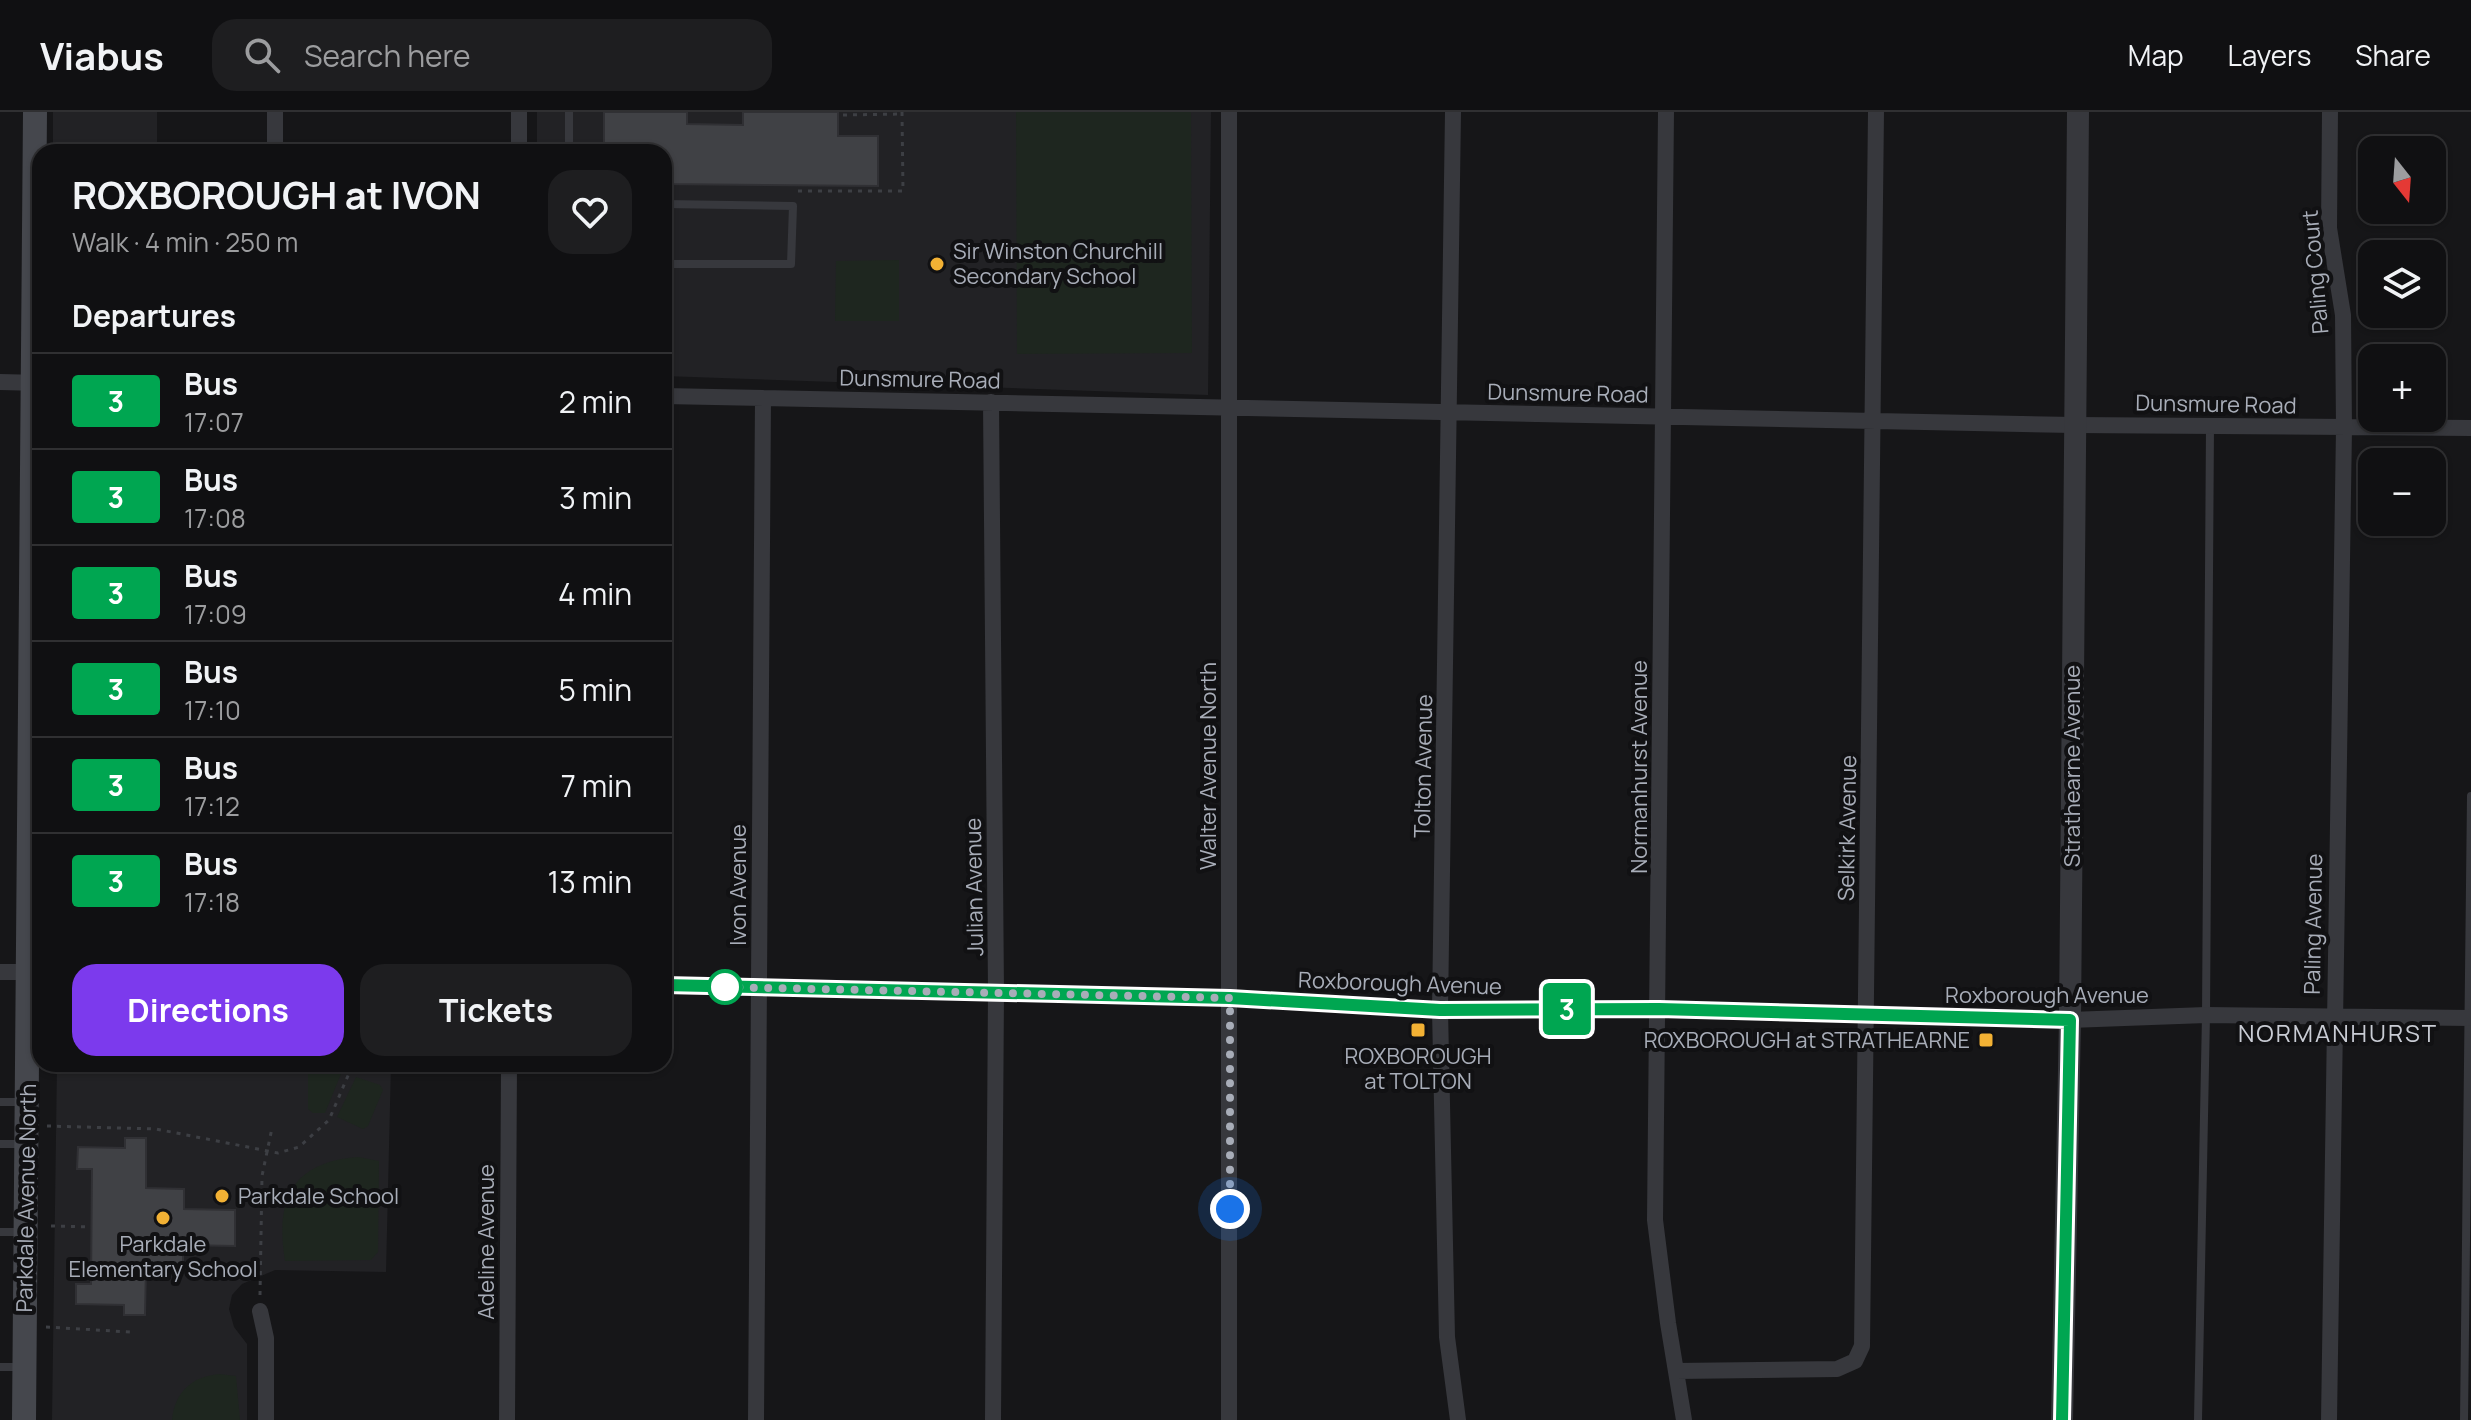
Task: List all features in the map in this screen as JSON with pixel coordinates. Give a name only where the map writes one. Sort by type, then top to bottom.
[{"type":"main road","name":"Parkdale Avenue North","points":[[35,112],[36,144]]},
{"type":"main road","name":"Parkdale Avenue North","points":[[24,1420],[12,1367],[25,1325],[32,997]]},
{"type":"street","points":[[275,112],[275,144]]},
{"type":"street","points":[[519,112],[519,144]]},
{"type":"street","name":"Walter Avenue North","points":[[1229,112],[1229,1420]]},
{"type":"street","name":"Tolton Avenue","points":[[1453,112],[1440,1010],[1447,1337],[1458,1420]]},
{"type":"street","name":"Normanhurst Avenue","points":[[1666,112],[1655,1220],[1684,1420]]},
{"type":"street","name":"Selkirk Avenue","points":[[1676,1371],[1837,1369],[1852,1363],[1860,1354],[1863,1342],[1876,112]]},
{"type":"street","name":"Strathearne Avenue","points":[[2062,1420],[2070,1020],[2078,112]]},
{"type":"street","name":"Paling Court","points":[[2330,112],[2329,228],[2343,315],[2344,428]]},
{"type":"street","points":[[0,382],[32,383]]},
{"type":"street","name":"Dunsmure Road","points":[[672,396],[2074,425],[2471,428]]},
{"type":"street","name":"Ivon Avenue","points":[[756,1420],[763,398]]},
{"type":"street","name":"Julian Avenue","points":[[991,402],[996,992],[993,1420]]},
{"type":"street","name":"Paling Avenue","points":[[2329,1420],[2344,428]]},
{"type":"street","points":[[0,972],[32,972]]},
{"type":"street","name":"Roxborough Avenue","points":[[672,985],[1230,998],[1440,1010],[1659,1009],[2070,1020],[2206,1015],[2470,1018]]},
{"type":"street","name":"Adeline Avenue","points":[[507,1420],[509,1072]]},
{"type":"street","points":[[260,1311],[266,1338],[266,1420]]},
{"type":"lane","points":[[569,112],[569,144]]},
{"type":"lane","points":[[672,204],[793,206],[791,264],[672,264]]},
{"type":"lane","points":[[2198,1420],[2206,1015],[2210,426]]},
{"type":"lane","points":[[2464,1420],[2471,796]]},
{"type":"lane","points":[[0,1102],[27,1124],[0,1144]]},
{"type":"lane","points":[[0,1232],[26,1232]]},
{"type":"path","points":[[798,191],[903,191],[902,113],[843,115]]},
{"type":"path","points":[[27,1124],[156,1129],[278,1153],[299,1147],[329,1120],[350,1072]]},
{"type":"path","points":[[260,1311],[262,1176],[272,1128]]},
{"type":"path","points":[[51,1226],[91,1227]]},
{"type":"path","points":[[25,1325],[130,1332]]},
{"type":"shaded area","points":[[53,112],[157,112],[157,144],[53,144]]},
{"type":"shaded area","name":"Sir Winston Churchill Secondary School","points":[[537,112],[1211,112],[1208,395],[672,376],[672,144],[537,144]]},
{"type":"shaded area","points":[[1016,112],[1191,112],[1192,353],[1017,354]]},
{"type":"shaded area","points":[[899,260],[899,321],[835,321],[836,261]]},
{"type":"shaded area","name":"Parkdale School","points":[[57,1072],[391,1072],[386,1272],[275,1270],[242,1284],[232,1295],[229,1309],[234,1327],[247,1344],[247,1420],[52,1420]]},
{"type":"shaded area","points":[[308,1072],[342,1072],[325,1113],[313,1113],[308,1109]]},
{"type":"shaded area","points":[[356,1077],[380,1085],[383,1090],[368,1126],[363,1129],[337,1117]]},
{"type":"shaded area","points":[[358,1157],[379,1161],[378,1252],[371,1260],[285,1261],[283,1219],[293,1188],[303,1176],[317,1167]]},
{"type":"shaded area","points":[[219,1374],[236,1376],[240,1420],[172,1420],[177,1401],[186,1388],[200,1379]]},
{"type":"building","points":[[604,112],[687,112],[687,124],[743,125],[743,112],[838,112],[838,136],[878,136],[878,186],[672,184],[672,144],[604,144]]},
{"type":"building","name":"Parkdale Elementary School","points":[[125,1138],[146,1138],[146,1188],[184,1189],[184,1209],[235,1210],[235,1246],[183,1245],[183,1266],[146,1266],[145,1315],[124,1315],[124,1305],[76,1304],[76,1284],[91,1284],[92,1169],[77,1169],[78,1147],[125,1148]]},
{"type":"bus line","name":"3","points":[[672,985],[1230,998],[1440,1010],[1659,1009],[2070,1020],[2062,1420]]},
{"type":"place","name":"Sir Winston Churchill Secondary School","points":[[937,264]]},
{"type":"place","name":"ROXBOROUGH at TOLTON","points":[[1418,1030]]},
{"type":"place","name":"ROXBOROUGH at STRATHEARNE","points":[[1986,1040]]},
{"type":"place","name":"Parkdale School","points":[[222,1196]]},
{"type":"place","name":"Parkdale Elementary School","points":[[163,1218]]},
{"type":"district","name":"NORMANHURST","points":[[2338,1032]]},
{"type":"route","points":[[725,987],[1230,998],[1230,1209]]}]
